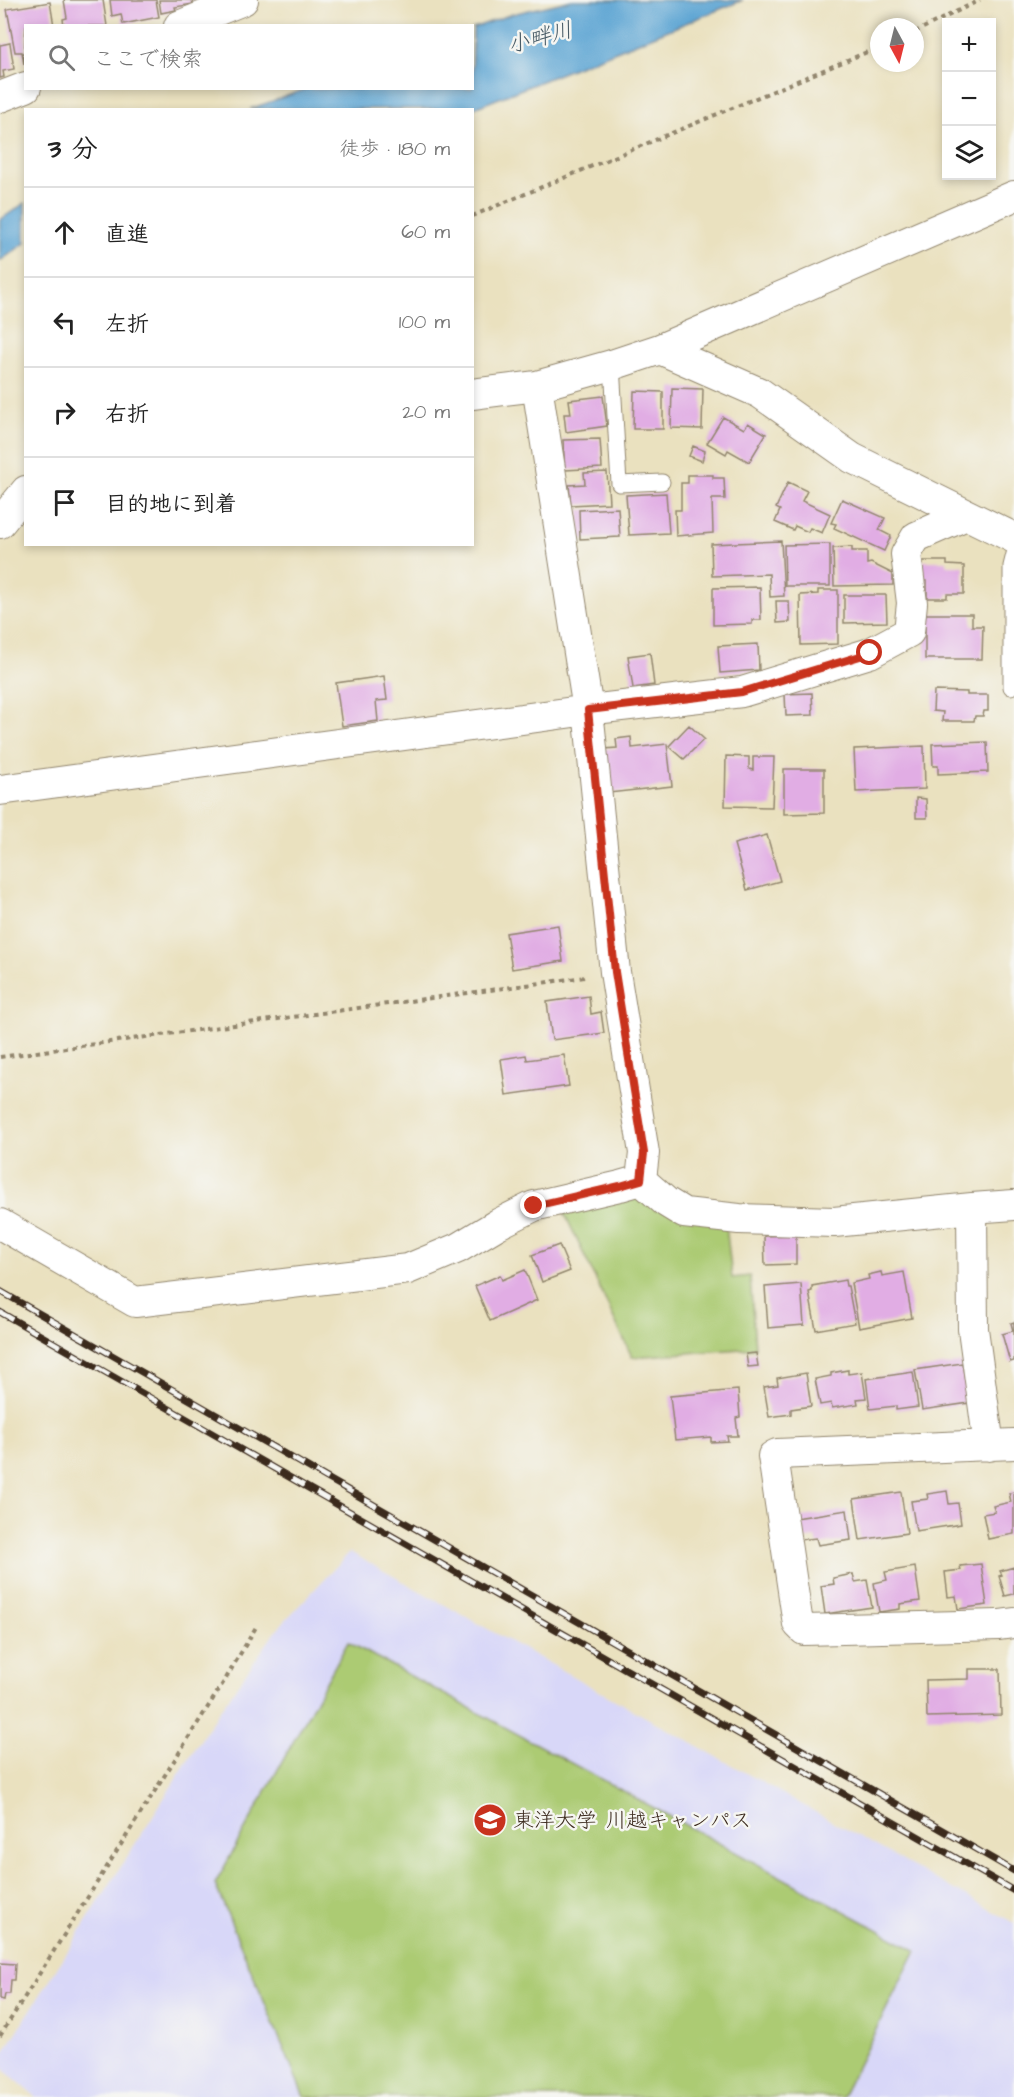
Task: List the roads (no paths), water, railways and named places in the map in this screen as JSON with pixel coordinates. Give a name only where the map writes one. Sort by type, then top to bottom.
[{"type":"street","points":[[184,24],[243,0]]},
{"type":"street","points":[[0,97],[24,88]]},
{"type":"street","points":[[474,394],[537,386],[660,349],[1014,196]]},
{"type":"street","points":[[660,349],[760,393],[852,458],[1014,538]]},
{"type":"street","points":[[537,386],[588,710],[615,972],[644,1153],[641,1180]]},
{"type":"street","points":[[0,523],[24,494]]},
{"type":"street","points":[[0,790],[588,710],[742,692],[870,653],[909,632],[912,603],[906,554],[916,537],[966,515]]},
{"type":"street","points":[[641,1180],[666,1202],[684,1213],[740,1219],[834,1222],[1014,1205]]},
{"type":"street","points":[[0,1224],[135,1302],[408,1269],[458,1248],[534,1206],[641,1180]]},
{"type":"street","points":[[972,1208],[973,1329],[1002,1445],[777,1454],[773,1456],[798,1624],[804,1630],[1014,1623]]},
{"type":"lane","points":[[612,365],[619,483],[662,482]]},
{"type":"lane","points":[[1011,687],[1011,566],[1014,554]]},
{"type":"water","name":"小畔川","points":[[572,0],[743,0],[474,108],[253,108],[303,90],[474,90],[474,28],[512,14]]},
{"type":"water","points":[[24,204],[24,244],[0,261],[0,220]]},
{"type":"railway","points":[[0,1291],[1014,1871]]},
{"type":"railway","points":[[0,1312],[1014,1891]]},
{"type":"place","name":"東洋大学 川越キャンパス","points":[[490,1820]]}]
